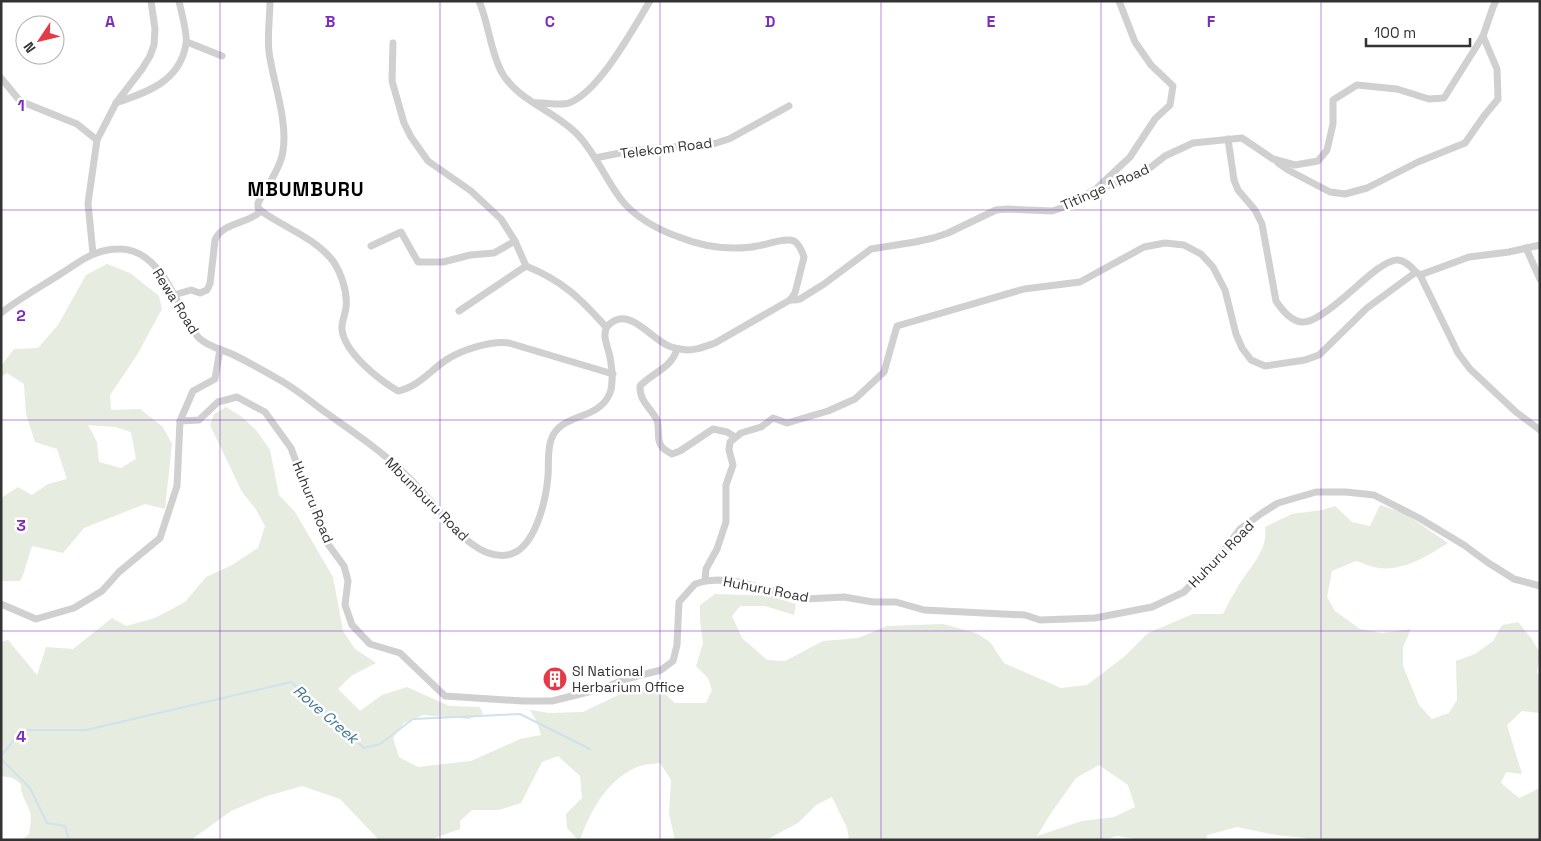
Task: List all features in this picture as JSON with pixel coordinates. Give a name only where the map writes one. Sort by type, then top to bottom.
[{"type":"street","points":[[93,254],[88,203],[97,140],[116,104],[142,70],[150,56],[154,44],[155,28],[152,1]]},
{"type":"street","points":[[116,104],[138,96],[168,79],[180,64],[187,42],[179,1]]},
{"type":"street","points":[[270,1],[269,50],[281,112],[284,139],[283,152],[276,170],[258,203],[258,208],[313,243],[332,259],[338,268],[345,290],[346,307],[342,330],[348,347],[358,359],[398,391],[417,383],[447,359],[466,350],[496,342],[509,343],[613,374]]},
{"type":"street","points":[[393,43],[392,81],[404,123],[411,137],[428,161],[471,192],[501,219],[515,241],[526,266],[546,274],[568,290],[588,307],[606,327],[616,320],[623,319],[641,325],[666,345],[678,349],[696,349],[715,343],[790,300],[795,293],[804,257],[798,244],[787,240],[754,247],[712,247],[677,237],[632,211],[621,200],[578,134],[534,103],[510,83],[502,73],[495,57],[479,1]]},
{"type":"street","points":[[534,103],[567,104],[584,94],[602,74],[650,1]]},
{"type":"street","points":[[1094,190],[1130,157],[1156,118],[1170,105],[1173,86],[1151,65],[1135,42],[1119,1]]},
{"type":"street","name":"Titinge 1 Road","points":[[790,300],[800,299],[824,284],[871,249],[933,238],[996,210],[1052,211],[1071,205],[1094,190],[1146,172],[1165,156],[1193,144],[1242,138],[1273,159],[1295,165],[1318,160],[1327,150],[1333,124],[1333,100],[1357,85],[1397,89],[1429,99],[1444,98],[1482,36],[1496,1]]},
{"type":"street","points":[[1273,159],[1288,170],[1330,192],[1345,194],[1367,188],[1418,162],[1465,144],[1484,116],[1498,100],[1497,69],[1482,36]]},
{"type":"street","points":[[187,42],[222,56]]},
{"type":"street","points":[[1,78],[20,101],[77,124],[97,140]]},
{"type":"street","name":"Telekom Road","points":[[595,158],[635,150],[713,144],[729,139],[789,106]]},
{"type":"street","points":[[1228,139],[1236,185],[1255,210],[1262,224],[1276,301],[1281,310],[1303,322],[1315,319],[1372,272],[1386,263],[1397,260],[1407,263],[1418,274],[1458,353],[1470,369],[1516,412],[1540,430]]},
{"type":"street","points":[[174,295],[191,290],[200,293],[207,290],[210,284],[217,235],[226,228],[255,216],[261,211]]},
{"type":"street","points":[[371,246],[401,232],[418,262],[443,262],[470,255],[494,253],[515,241]]},
{"type":"street","points":[[705,581],[706,569],[726,522],[726,485],[733,465],[729,450],[730,442],[740,432],[761,427],[773,418],[787,423],[828,411],[855,399],[884,372],[897,326],[1024,289],[1080,282],[1144,247],[1165,243],[1175,244],[1184,245],[1201,254],[1213,267],[1225,290],[1236,334],[1242,348],[1251,360],[1265,366],[1305,360],[1319,355],[1367,308],[1418,274],[1469,257],[1509,252],[1540,245]]},
{"type":"street","name":"Rewa Road","points":[[1,313],[93,254],[120,248],[136,251],[158,270],[200,338],[220,349]]},
{"type":"street","points":[[1526,248],[1540,279]]},
{"type":"street","points":[[459,312],[526,266]]},
{"type":"street","name":"Mbumburu Road","points":[[220,349],[249,362],[281,380],[366,441],[403,472],[463,537],[478,548],[499,556],[516,553],[524,547],[536,524],[544,505],[549,449],[553,435],[558,428],[567,422],[592,413],[609,395],[613,374],[605,334],[606,327]]},
{"type":"street","points":[[1,604],[36,619],[74,608],[102,591],[120,572],[160,538],[177,486],[180,421],[192,391],[215,379],[220,349]]},
{"type":"street","points":[[678,349],[669,365],[647,378],[640,386],[640,393],[644,403],[658,422],[658,440],[662,448],[672,454],[680,451],[713,429],[727,432],[735,437]]},
{"type":"street","name":"Huhuru Road","points":[[180,421],[199,420],[218,402],[238,396],[265,412],[291,448],[325,540],[344,566],[348,581],[345,604],[352,625],[370,644],[400,653],[445,696],[552,701],[604,688],[626,679],[661,670],[673,661],[677,645],[679,602],[695,584],[705,581],[739,582],[805,599],[844,597],[873,602],[896,602],[924,610],[1025,615],[1040,620],[1095,618],[1152,607],[1184,592],[1224,550],[1240,529],[1262,513],[1278,504],[1316,492],[1346,492],[1374,495],[1419,518],[1514,579],[1540,586]]},
{"type":"shaded area","points":[[107,264],[130,273],[159,296],[162,309],[137,355],[110,395],[111,410],[140,409],[163,427],[172,444],[165,509],[145,504],[84,528],[63,553],[32,546],[20,581],[1,581],[1,498],[18,487],[32,495],[48,484],[67,479],[57,449],[35,442],[26,414],[24,384],[7,373],[1,377],[1,366],[14,349],[38,348],[58,325],[86,275]],"holes":[[[88,425],[115,427],[131,432],[136,459],[121,468],[99,462],[97,442]]]},
{"type":"shaded area","points":[[226,407],[242,417],[257,431],[270,450],[279,495],[295,512],[333,577],[343,631],[355,649],[376,663],[351,676],[338,689],[360,711],[382,695],[407,687],[449,706],[480,707],[483,714],[469,719],[423,715],[404,723],[393,738],[399,757],[418,767],[471,761],[520,739],[541,735],[537,722],[530,710],[550,713],[583,712],[633,688],[655,685],[675,703],[706,703],[712,690],[708,678],[696,666],[703,643],[700,605],[715,594],[771,596],[796,604],[794,615],[765,606],[740,606],[732,616],[742,638],[767,660],[785,661],[823,641],[858,638],[887,626],[943,624],[976,633],[990,642],[1004,663],[1061,688],[1087,685],[1125,656],[1148,633],[1193,614],[1223,614],[1264,544],[1265,527],[1292,514],[1322,510],[1335,506],[1352,522],[1370,526],[1380,505],[1404,513],[1448,543],[1415,562],[1406,565],[1379,568],[1356,561],[1332,571],[1327,597],[1335,611],[1360,629],[1382,633],[1411,629],[1403,647],[1403,666],[1419,705],[1432,719],[1449,713],[1457,700],[1456,661],[1475,654],[1493,641],[1502,625],[1518,622],[1540,653],[1537,672],[1540,676],[1540,713],[1522,711],[1507,725],[1522,774],[1506,772],[1501,783],[1519,798],[1538,789],[1540,784],[1540,840],[1306,840],[1306,838],[1276,835],[1237,827],[1207,835],[1206,840],[1142,840],[1117,836],[1104,840],[849,840],[847,828],[832,797],[816,805],[798,823],[766,840],[675,840],[669,814],[671,780],[660,763],[637,767],[626,773],[608,788],[595,807],[580,840],[578,840],[567,828],[566,814],[582,798],[580,776],[558,756],[542,762],[521,803],[499,810],[472,810],[460,821],[460,829],[429,840],[379,840],[340,799],[302,786],[267,796],[231,811],[191,840],[22,840],[29,834],[31,817],[29,808],[22,792],[21,784],[13,778],[1,776],[1,642],[8,640],[37,675],[46,647],[73,649],[112,618],[126,626],[155,618],[185,602],[206,577],[232,565],[258,548],[265,526],[255,508],[242,492],[210,425],[214,414]],"holes":[[[1099,765],[1128,785],[1135,807],[1114,817],[1082,821],[1037,836],[1076,778]]]},
{"type":"waterway","name":"Rove Creek","points":[[1,756],[22,730],[86,730],[291,682],[364,748],[380,744],[413,719],[520,714],[590,749]]},
{"type":"waterway","name":"Rove Creek","points":[[1,759],[30,788],[47,823],[65,826],[69,840]]},
{"type":"place","name":"SI National Herbarium Office","points":[[555,679]]},
{"type":"district","name":"MBUMBURU","points":[[306,189]]}]
